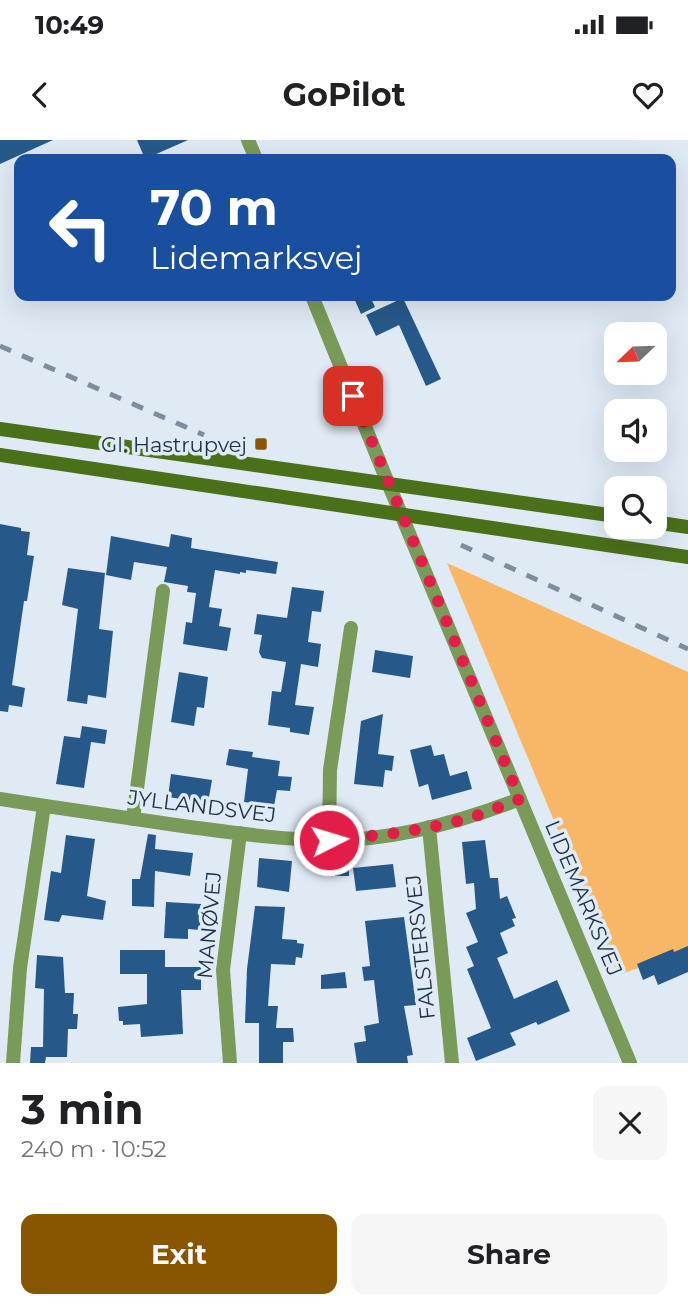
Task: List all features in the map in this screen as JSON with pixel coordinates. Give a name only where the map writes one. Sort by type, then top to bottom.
[{"type":"main road","points":[[0,429],[604,514]]},
{"type":"main road","points":[[0,455],[688,557]]},
{"type":"main road","points":[[667,524],[688,527]]},
{"type":"street","name":"LIDEMARKSVEJ","points":[[314,301],[630,1063]]},
{"type":"street","points":[[133,819],[163,591]]},
{"type":"street","points":[[329,840],[330,770],[351,628]]},
{"type":"street","name":"JYLLANDSVEJ","points":[[0,799],[240,834],[329,840],[385,835],[429,827],[470,818],[520,799]]},
{"type":"street","points":[[13,1063],[20,968],[44,806]]},
{"type":"street","name":"FALSTERSVEJ","points":[[429,827],[452,1063]]},
{"type":"street","name":"MANØVEJ","points":[[230,1063],[223,970],[240,834]]},
{"type":"shaded area","points":[[447,563],[688,672],[688,951],[618,975]]},
{"type":"building","points":[[0,140],[53,140],[22,154],[14,154],[14,158],[0,164]]},
{"type":"building","points":[[137,140],[188,140],[156,154],[143,154]]},
{"type":"building","points":[[355,301],[372,301],[375,307],[361,314]]},
{"type":"building","points":[[396,301],[404,301],[441,379],[426,386],[399,325],[376,336],[366,315]]},
{"type":"building","points":[[0,524],[30,532],[27,555],[34,556],[27,601],[24,601],[12,685],[25,688],[22,707],[9,705],[8,712],[0,711]]},
{"type":"building","points":[[171,534],[192,538],[191,548],[278,562],[276,574],[246,570],[246,573],[240,574],[215,570],[209,607],[222,609],[219,626],[231,628],[227,651],[183,644],[186,622],[192,623],[196,593],[187,592],[188,586],[164,582],[167,567],[134,562],[131,580],[106,575],[111,536],[169,547]]},
{"type":"building","points":[[68,568],[105,573],[99,629],[113,631],[106,698],[88,695],[87,704],[67,701],[78,609],[62,605]]},
{"type":"building","points":[[292,587],[324,591],[321,612],[312,611],[308,642],[321,644],[318,667],[301,664],[295,705],[314,707],[309,735],[290,732],[290,728],[268,725],[272,691],[281,692],[286,662],[262,658],[259,652],[262,635],[254,634],[257,614],[287,618]]},
{"type":"building","points":[[375,650],[413,656],[410,678],[372,672]]},
{"type":"building","points":[[179,672],[208,677],[204,708],[197,707],[194,726],[171,722]]},
{"type":"building","points":[[383,714],[378,754],[394,756],[392,771],[385,770],[383,787],[354,784],[361,721]]},
{"type":"building","points":[[82,726],[107,730],[105,744],[91,742],[84,788],[56,784],[64,736],[80,738]]},
{"type":"building","points":[[431,745],[434,756],[444,754],[450,776],[467,771],[472,789],[432,800],[428,784],[419,787],[410,750]]},
{"type":"building","points":[[229,749],[253,752],[252,757],[280,761],[278,776],[292,777],[290,791],[277,790],[274,806],[244,802],[248,769],[226,765]]},
{"type":"building","points":[[171,774],[212,780],[208,803],[168,797]]},
{"type":"building","points":[[148,834],[156,835],[155,849],[193,853],[190,876],[155,871],[154,907],[132,906],[132,879],[140,879]]},
{"type":"building","points":[[66,835],[95,839],[87,896],[106,901],[103,920],[62,915],[59,922],[44,920],[51,871],[61,873]]},
{"type":"building","points":[[485,840],[490,878],[498,878],[500,899],[507,896],[516,918],[512,919],[515,926],[500,933],[508,953],[497,958],[514,999],[557,980],[570,1011],[538,1025],[536,1022],[510,1033],[516,1045],[476,1061],[467,1038],[491,1028],[467,969],[474,966],[466,947],[478,942],[466,913],[476,909],[474,883],[466,884],[462,842]]},
{"type":"building","points":[[259,858],[292,861],[289,892],[257,887]]},
{"type":"building","points":[[349,859],[349,876],[335,876],[334,860]]},
{"type":"building","points":[[393,864],[396,887],[356,891],[353,868]]},
{"type":"building","points":[[166,902],[201,904],[200,930],[188,929],[188,939],[164,938]]},
{"type":"building","points":[[255,906],[285,907],[282,939],[297,940],[297,943],[304,944],[302,958],[296,957],[295,965],[271,964],[268,1006],[278,1006],[276,1028],[293,1028],[294,1042],[283,1042],[283,1063],[259,1063],[259,1023],[245,1023],[247,969]]},
{"type":"building","points":[[404,917],[416,1005],[404,1006],[413,1055],[407,1056],[408,1063],[357,1063],[354,1043],[366,1041],[364,1026],[379,1023],[374,980],[364,981],[362,967],[370,966],[365,921]]},
{"type":"building","points":[[688,946],[688,972],[658,985],[654,975],[643,980],[637,964],[673,949],[674,952]]},
{"type":"building","points":[[120,950],[165,950],[165,967],[201,967],[201,990],[181,990],[183,1034],[141,1037],[140,1024],[123,1025],[123,1021],[119,1021],[118,1007],[147,1004],[147,974],[120,974]]},
{"type":"building","points":[[37,955],[63,957],[65,993],[74,993],[73,1014],[78,1014],[77,1029],[68,1029],[67,1057],[46,1057],[45,1063],[30,1063],[31,1047],[43,1047],[44,989],[35,988]]},
{"type":"building","points":[[345,972],[347,988],[321,989],[321,975]]},
{"type":"railway","points":[[0,346],[204,435]]},
{"type":"railway","points":[[461,545],[688,649]]},
{"type":"place","name":"Gl. Hastrupvej","points":[[261,444]]},
{"type":"route","points":[[329,840],[385,835],[429,827],[470,818],[520,799],[353,396]]}]
